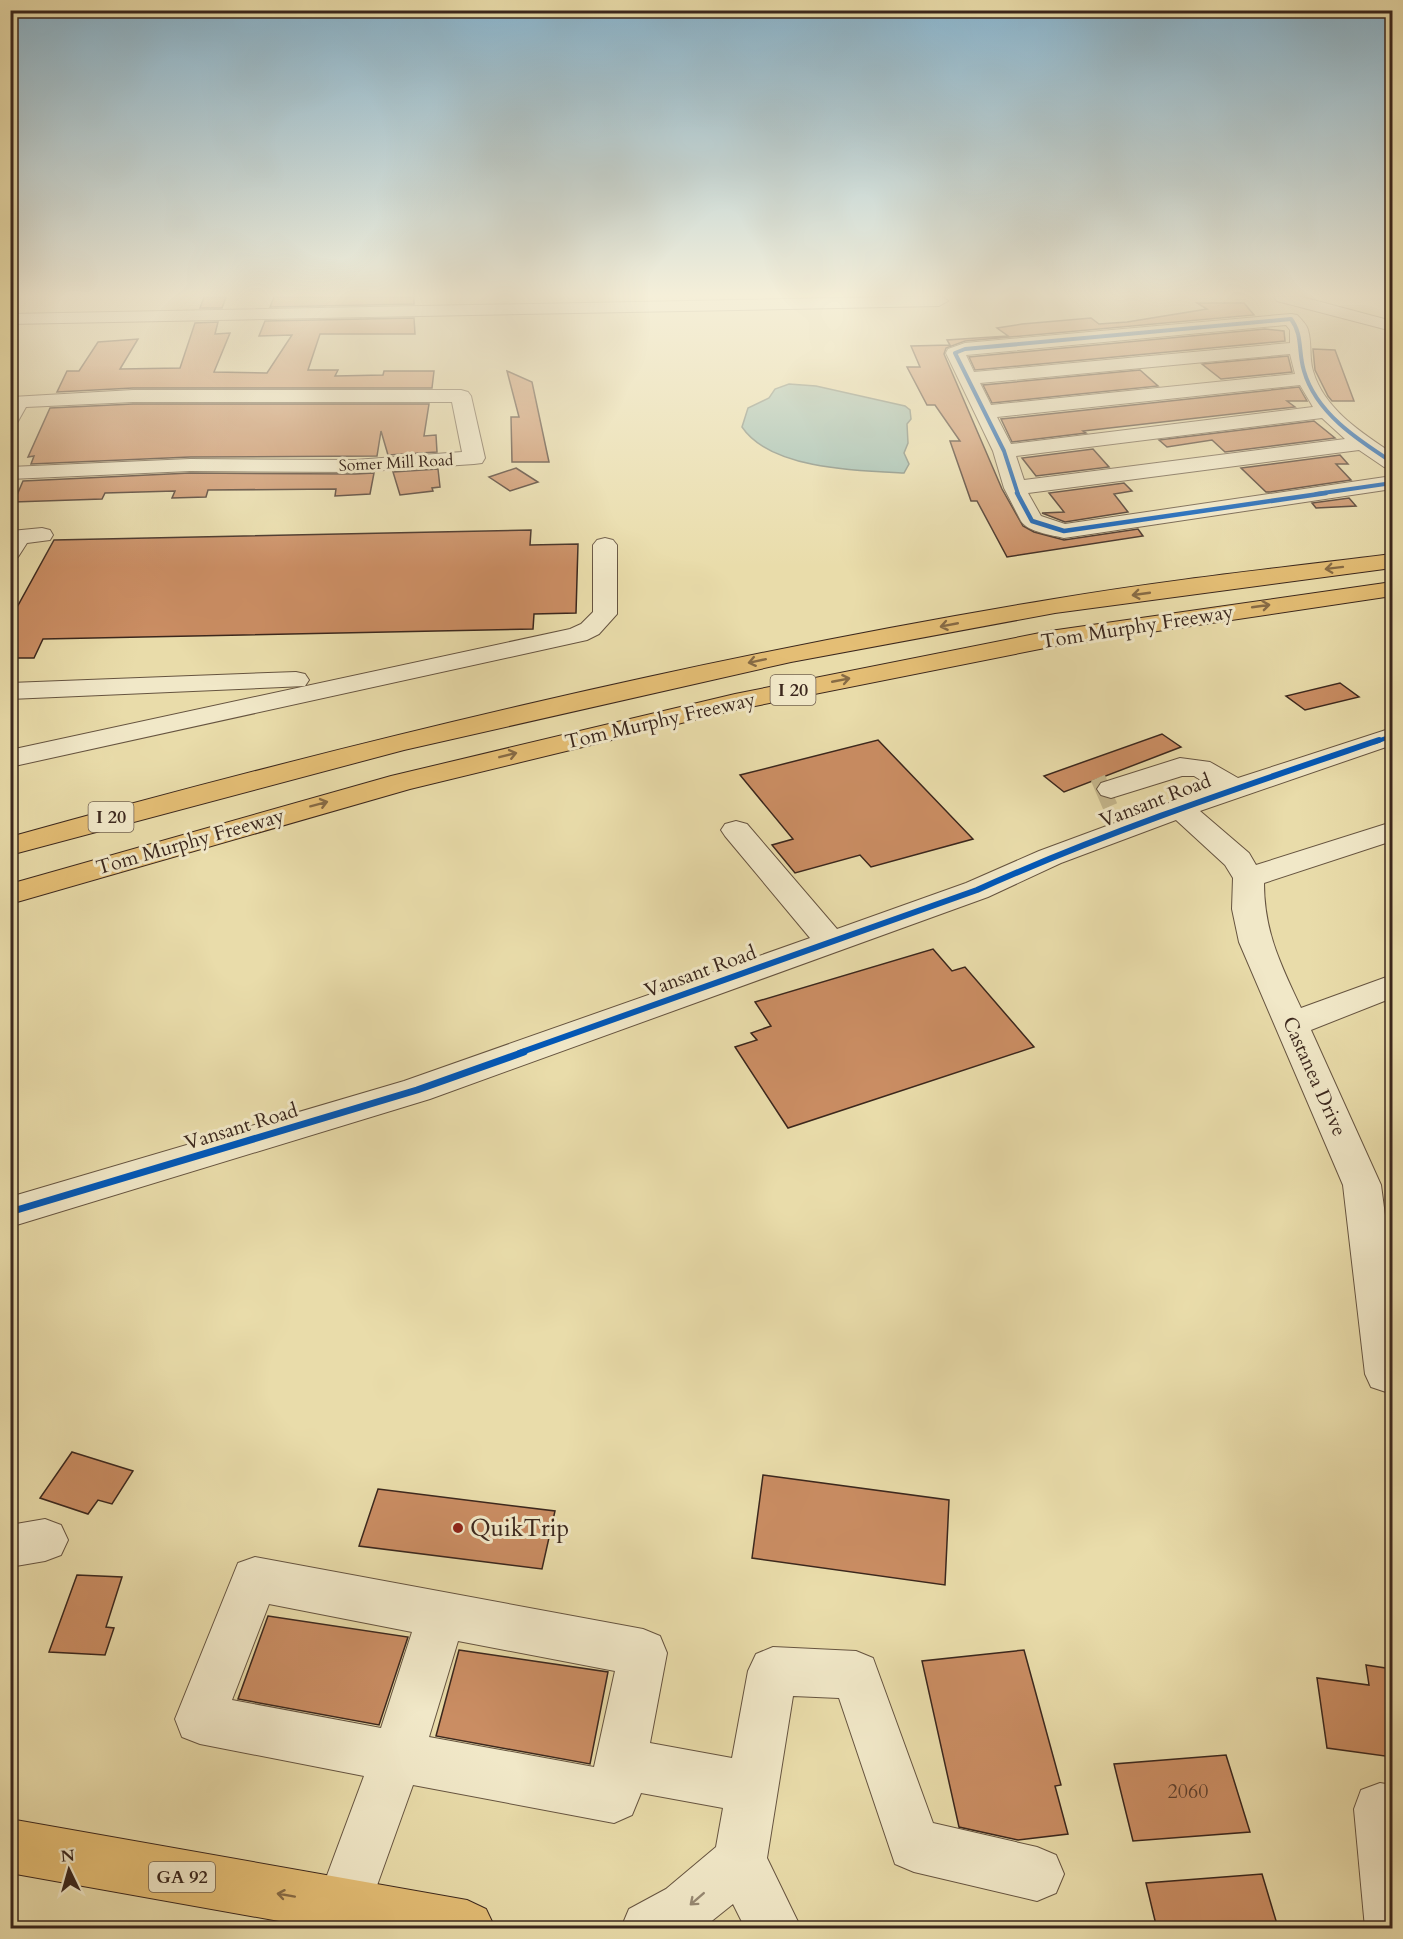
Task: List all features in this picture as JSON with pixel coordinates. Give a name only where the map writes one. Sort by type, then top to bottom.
[{"type":"main road","name":"Tom Murphy Freeway","points":[[10,846],[211,789],[386,744],[598,694],[813,650],[1059,605],[1392,561]]},
{"type":"main road","name":"Tom Murphy Freeway","points":[[10,894],[202,837],[412,779],[747,700],[1050,639],[1392,589]]},
{"type":"main road","points":[[10,830],[211,789]]},
{"type":"main road","points":[[10,904],[202,837]]},
{"type":"main road","name":"GA 92","points":[[10,1846],[341,1917],[467,1929]]},
{"type":"street","points":[[972,387],[1004,451],[1016,488],[1032,521],[1064,531],[1392,483]]},
{"type":"street","points":[[984,412],[1222,387]]},
{"type":"street","points":[[1311,387],[1326,411],[1362,443],[1392,462]]},
{"type":"street","name":"Somer Mill Road","points":[[10,419],[19,401],[133,396],[461,396],[474,458],[355,466],[190,465],[10,473]]},
{"type":"street","points":[[1004,451],[1326,411]]},
{"type":"street","points":[[1016,488],[1362,443]]},
{"type":"street","points":[[10,552],[19,536],[42,535]]},
{"type":"street","points":[[10,759],[578,635],[590,629],[605,614],[605,545]]},
{"type":"street","points":[[10,692],[382,677]]},
{"type":"street","name":"Vansant Road","points":[[10,1212],[417,1090],[977,890],[1050,857],[1234,788],[1392,736]]},
{"type":"street","points":[[1107,792],[1180,767],[1200,768],[1234,788]]},
{"type":"street","points":[[1155,774],[1180,808],[1238,860],[1248,878],[1392,831]]},
{"type":"street","points":[[1107,792],[1180,808]]},
{"type":"street","points":[[1107,792],[1127,828]]},
{"type":"street","points":[[736,830],[831,942]]},
{"type":"street","name":"Castanea Drive","points":[[1248,878],[1248,909],[1256,942],[1362,1185],[1384,1287],[1386,1374]]},
{"type":"street","points":[[1292,1024],[1392,987]]},
{"type":"street","points":[[255,1579],[442,1614],[643,1653],[614,1797],[200,1719],[255,1579]]},
{"type":"street","points":[[341,1917],[397,1757],[442,1614]]},
{"type":"street","points":[[774,1929],[740,1861],[773,1671],[856,1675],[914,1845],[1036,1874]]},
{"type":"street","points":[[620,1763],[752,1788]]},
{"type":"street","points":[[1386,1810],[1392,1929]]},
{"type":"street","points":[[648,1929],[663,1923],[689,1906],[740,1861]]},
{"type":"water","points":[[823,387],[905,406],[910,410],[911,419],[907,424],[908,443],[904,453],[909,464],[904,473],[840,469],[816,465],[773,452],[755,441],[742,427],[748,408],[769,398],[775,389]]},
{"type":"building","points":[[59,387],[432,387],[133,388],[57,392]]},
{"type":"building","points":[[511,387],[533,387],[549,462],[512,462],[511,417],[519,417]]},
{"type":"building","points":[[918,387],[958,387],[1002,489],[1023,526],[1034,532],[1064,540],[1138,529],[1143,536],[1007,557],[977,501],[971,501],[950,441],[960,441],[935,405],[927,405]]},
{"type":"building","points":[[984,387],[1143,387],[992,403]]},
{"type":"building","points":[[1294,387],[1299,387],[1307,401],[1287,401],[1295,407],[1083,431],[1086,433],[1012,442],[1001,419]]},
{"type":"building","points":[[1324,387],[1349,387],[1354,401],[1332,401]]},
{"type":"building","points":[[133,404],[429,404],[424,436],[436,435],[437,452],[388,455],[381,431],[377,456],[190,457],[31,464],[34,456],[28,457],[50,408]]},
{"type":"building","points":[[1314,421],[1335,438],[1225,452],[1212,440],[1167,447],[1159,440]]},
{"type":"building","points":[[1093,449],[1109,467],[1036,476],[1022,458]]},
{"type":"building","points":[[1340,455],[1348,464],[1336,464],[1351,480],[1270,492],[1266,492],[1241,468]]},
{"type":"building","points":[[516,468],[538,482],[510,491],[489,477]]},
{"type":"building","points":[[438,469],[440,487],[432,488],[433,491],[400,495],[393,472]]},
{"type":"building","points":[[190,473],[374,473],[370,494],[335,496],[336,489],[208,490],[206,497],[172,498],[175,491],[105,493],[102,499],[14,502],[23,481]]},
{"type":"building","points":[[1124,483],[1132,491],[1114,494],[1128,512],[1065,522],[1042,513],[1064,512],[1049,493]]},
{"type":"building","points":[[1349,498],[1356,506],[1316,508],[1312,503]]},
{"type":"building","points":[[531,530],[530,545],[578,544],[576,613],[534,614],[533,629],[43,639],[34,658],[10,658],[10,620],[54,540]]},
{"type":"building","points":[[1340,683],[1359,697],[1305,710],[1286,696]]},
{"type":"building","points":[[1162,734],[1181,747],[1064,792],[1044,776]]},
{"type":"building","points":[[878,740],[973,839],[871,867],[860,855],[795,873],[772,845],[793,839],[740,775]]},
{"type":"building","points":[[933,949],[952,971],[965,967],[1034,1047],[788,1128],[735,1047],[757,1040],[751,1033],[771,1026],[755,1002]]},
{"type":"building","points":[[72,1452],[133,1471],[112,1504],[98,1500],[88,1514],[40,1498]]},
{"type":"building","points":[[763,1475],[949,1500],[945,1585],[752,1558]]},
{"type":"building","name":"QuikTrip","points":[[378,1489],[555,1511],[542,1569],[359,1546]]},
{"type":"building","points":[[77,1575],[122,1577],[106,1627],[114,1628],[105,1655],[49,1652]]},
{"type":"building","points":[[268,1616],[408,1637],[379,1725],[238,1699]]},
{"type":"building","points":[[459,1650],[608,1672],[590,1764],[436,1736]]},
{"type":"building","points":[[1024,1650],[1061,1785],[1055,1786],[1068,1834],[1018,1840],[959,1827],[922,1661]]},
{"type":"building","points":[[1366,1665],[1392,1669],[1392,1757],[1327,1748],[1317,1678],[1369,1685]]},
{"type":"building","points":[[1226,1755],[1250,1832],[1133,1841],[1114,1764]]},
{"type":"building","points":[[1262,1874],[1277,1924],[1222,1929],[1157,1929],[1146,1883]]},
{"type":"tunnel","points":[[1097,795],[1111,789]]},
{"type":"cycle path","points":[[972,387],[1004,451],[1015,488],[1032,521],[1064,531],[1392,483]]},
{"type":"cycle path","points":[[1311,387],[1325,409],[1339,424],[1392,462]]},
{"type":"cycle path","points":[[10,1212],[417,1090],[977,890],[1050,857],[1196,802],[1392,736]]},
{"type":"place","name":"QuikTrip","points":[[458,1528]]}]
